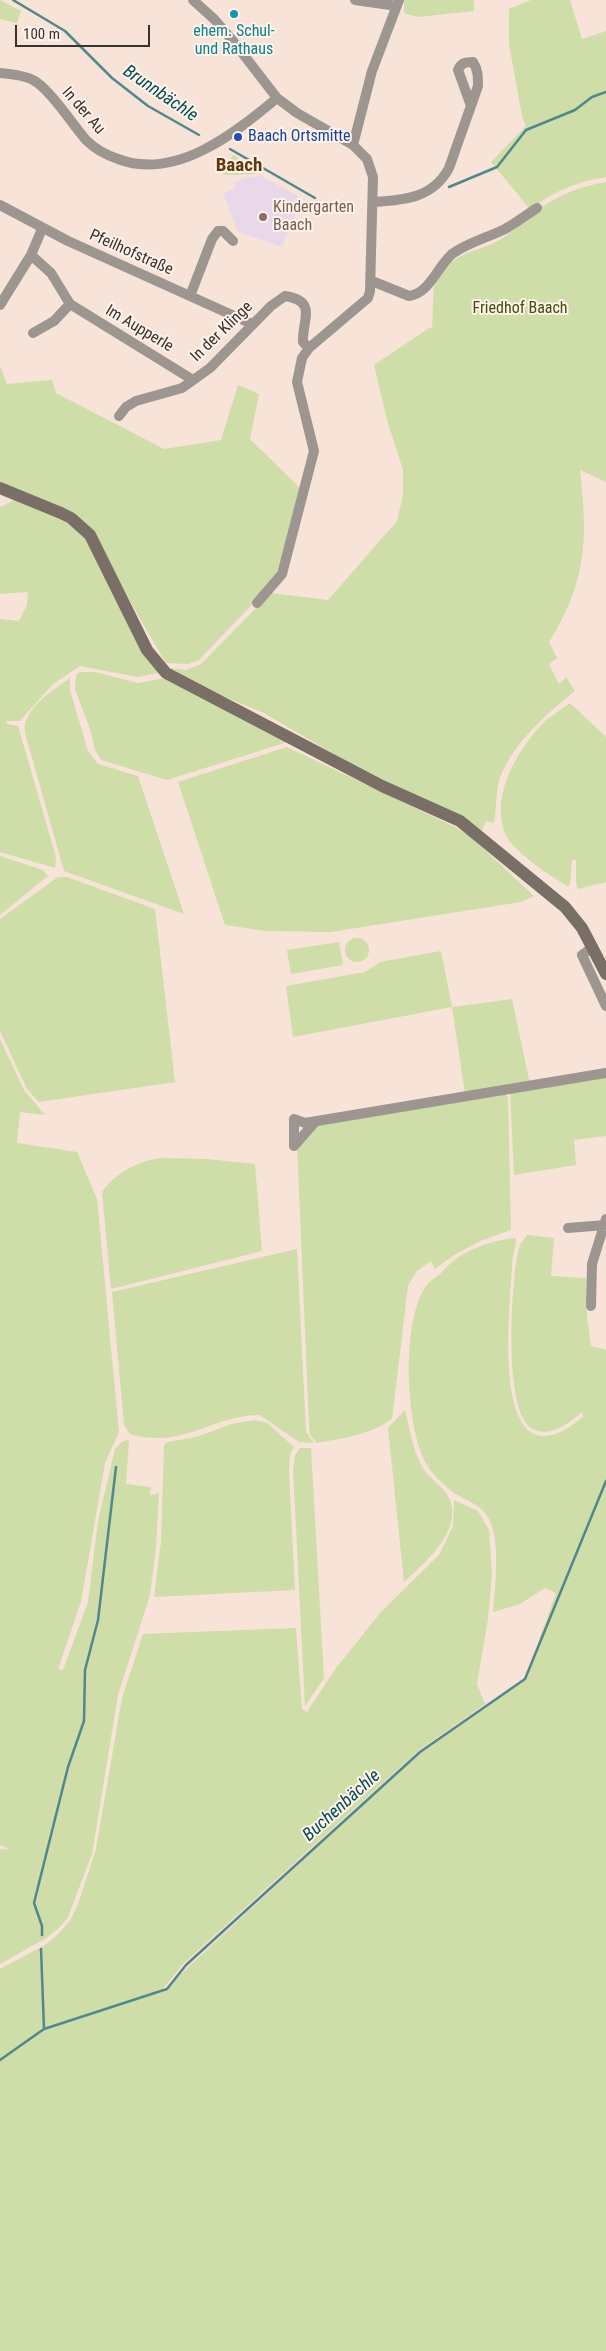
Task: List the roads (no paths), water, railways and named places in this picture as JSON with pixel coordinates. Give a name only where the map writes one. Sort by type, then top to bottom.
[{"type":"street","points":[[192,0],[230,36],[277,98],[297,113],[353,145],[367,159],[372,177],[374,202],[372,280],[368,298],[309,348],[302,358],[297,382],[314,451],[282,574],[257,603]]},
{"type":"street","points":[[353,145],[372,71],[398,3],[355,0]]},
{"type":"street","name":"In der Au","points":[[0,73],[34,80],[94,148],[138,166],[177,160],[210,148],[250,122],[277,98]]},
{"type":"street","points":[[374,202],[398,201],[436,187],[449,168],[470,103]]},
{"type":"street","name":"Pfeilhofstraße","points":[[0,205],[42,229],[252,324]]},
{"type":"street","points":[[372,280],[409,296],[416,295],[427,287],[453,254],[473,242],[506,228],[537,208]]},
{"type":"street","points":[[0,305],[31,255],[42,229]]},
{"type":"street","points":[[190,296],[212,239],[218,231],[223,231],[233,241]]},
{"type":"street","name":"Im Aupperle","points":[[31,255],[54,278],[70,304],[193,380]]},
{"type":"street","name":"In der Klinge","points":[[119,416],[126,407],[136,401],[182,388],[224,355],[252,324],[278,299],[285,296],[295,298],[305,306],[307,316],[304,342],[309,348]]},
{"type":"street","points":[[33,333],[54,321],[70,304]]},
{"type":"street","points":[[0,488],[61,513],[90,536],[148,650],[166,673],[382,786],[460,821],[565,906],[593,947],[606,974]]},
{"type":"street","points":[[593,947],[582,955],[606,1006]]},
{"type":"street","points":[[315,1122],[606,1073]]},
{"type":"street","points":[[568,1228],[605,1223],[592,1264],[591,1306]]},
{"type":"waterway","name":"Brunnbächle","points":[[13,0],[65,31],[112,78],[148,106],[199,135]]},
{"type":"waterway","name":"Brunnbächle","points":[[449,187],[497,167],[526,130],[575,110],[592,97],[606,92]]},
{"type":"waterway","name":"Brunnbächle","points":[[230,149],[315,198]]},
{"type":"waterway","points":[[42,1935],[42,1926],[34,1903],[68,1767],[84,1721],[85,1670],[98,1620],[116,1467]]},
{"type":"waterway","name":"Buchenbächle","points":[[0,2060],[44,2029],[167,1989],[186,1965],[420,1752],[525,1679],[606,1481]]},
{"type":"waterway","points":[[41,1949],[44,2029]]},
{"type":"place","name":"ehem. Schul- und Rathaus","points":[[234,14]]},
{"type":"place","name":"Baach Ortsmitte","points":[[238,137]]},
{"type":"place","name":"Kindergarten Baach","points":[[263,217]]},
{"type":"district","name":"Baach","points":[[239,166]]},
{"type":"park label","name":"Friedhof Baach","points":[[520,309]]}]
